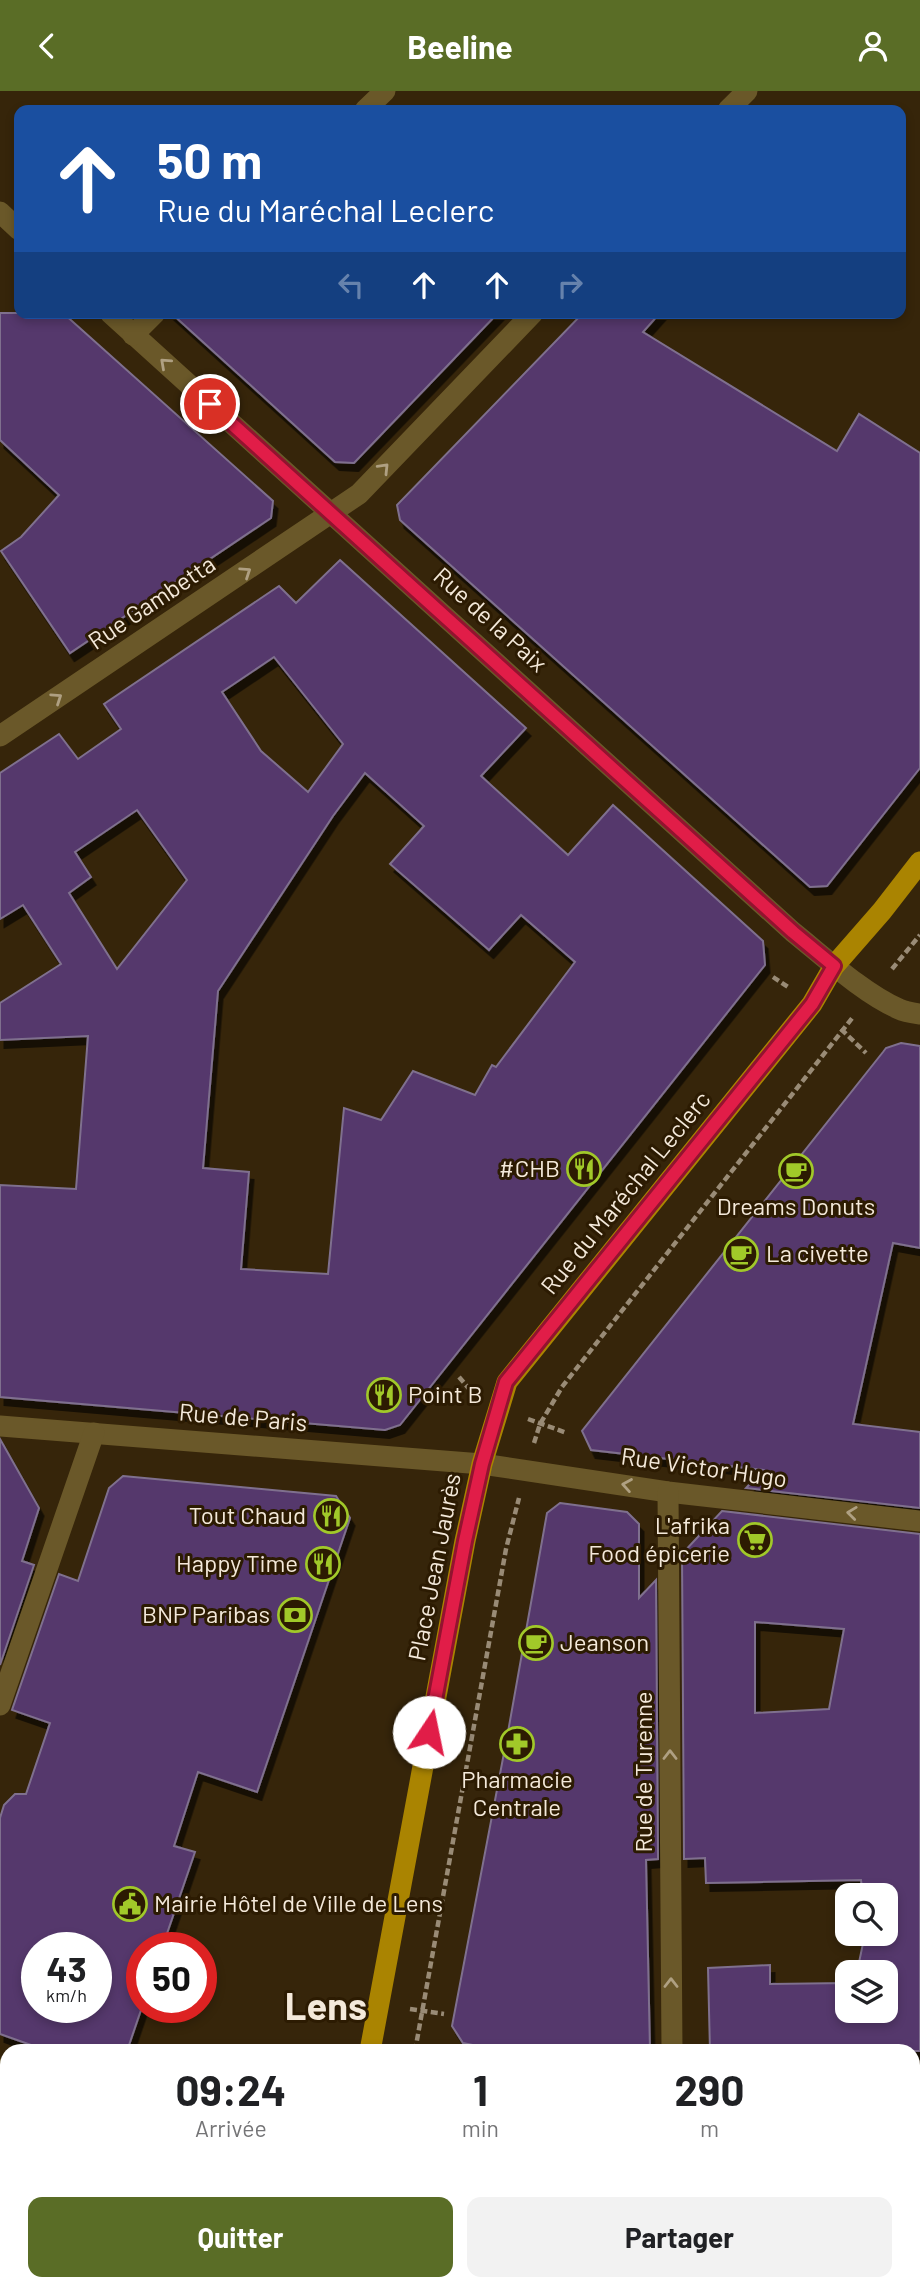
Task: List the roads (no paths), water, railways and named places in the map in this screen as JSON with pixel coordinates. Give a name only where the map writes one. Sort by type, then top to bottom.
[{"type":"main road","name":"Rue du Maréchal Leclerc","points":[[482,1464],[506,1382],[812,1004],[834,966],[920,862]]},
{"type":"main road","name":"Place Jean Jaurès","points":[[371,2044],[465,1541],[482,1464]]},
{"type":"street","points":[[370,105],[385,91]]},
{"type":"street","points":[[733,105],[747,91]]},
{"type":"street","points":[[0,212],[14,225]]},
{"type":"street","name":"Rue de la Paix","points":[[116,319],[793,932],[834,966],[873,993],[900,1010],[920,1014]]},
{"type":"street","points":[[133,335],[149,319]]},
{"type":"street","name":"Rue Gambetta","points":[[0,736],[359,494],[527,319]]},
{"type":"street","name":"Rue de Paris","points":[[0,1426],[482,1464]]},
{"type":"street","points":[[0,1705],[94,1433]]},
{"type":"street","name":"Rue Victor Hugo","points":[[482,1464],[668,1492],[920,1521]]},
{"type":"street","name":"Rue de Turenne","points":[[668,1492],[672,2044]]},
{"type":"place","name":"#CHB","points":[[584,1169]]},
{"type":"place","name":"Dreams Donuts","points":[[796,1171]]},
{"type":"place","name":"La civette","points":[[741,1254]]},
{"type":"place","name":"Point B","points":[[384,1395]]},
{"type":"place","name":"Tout Chaud","points":[[331,1516]]},
{"type":"place","name":"L'afrika Food épicerie","points":[[755,1540]]},
{"type":"place","name":"Happy Time","points":[[323,1564]]},
{"type":"place","name":"BNP Paribas","points":[[295,1615]]},
{"type":"place","name":"Jeanson","points":[[536,1643]]},
{"type":"place","name":"Pharmacie Centrale","points":[[517,1744]]},
{"type":"place","name":"Mairie Hôtel de Ville de Lens","points":[[130,1904]]},
{"type":"district","name":"Lens","points":[[326,2007]]}]
